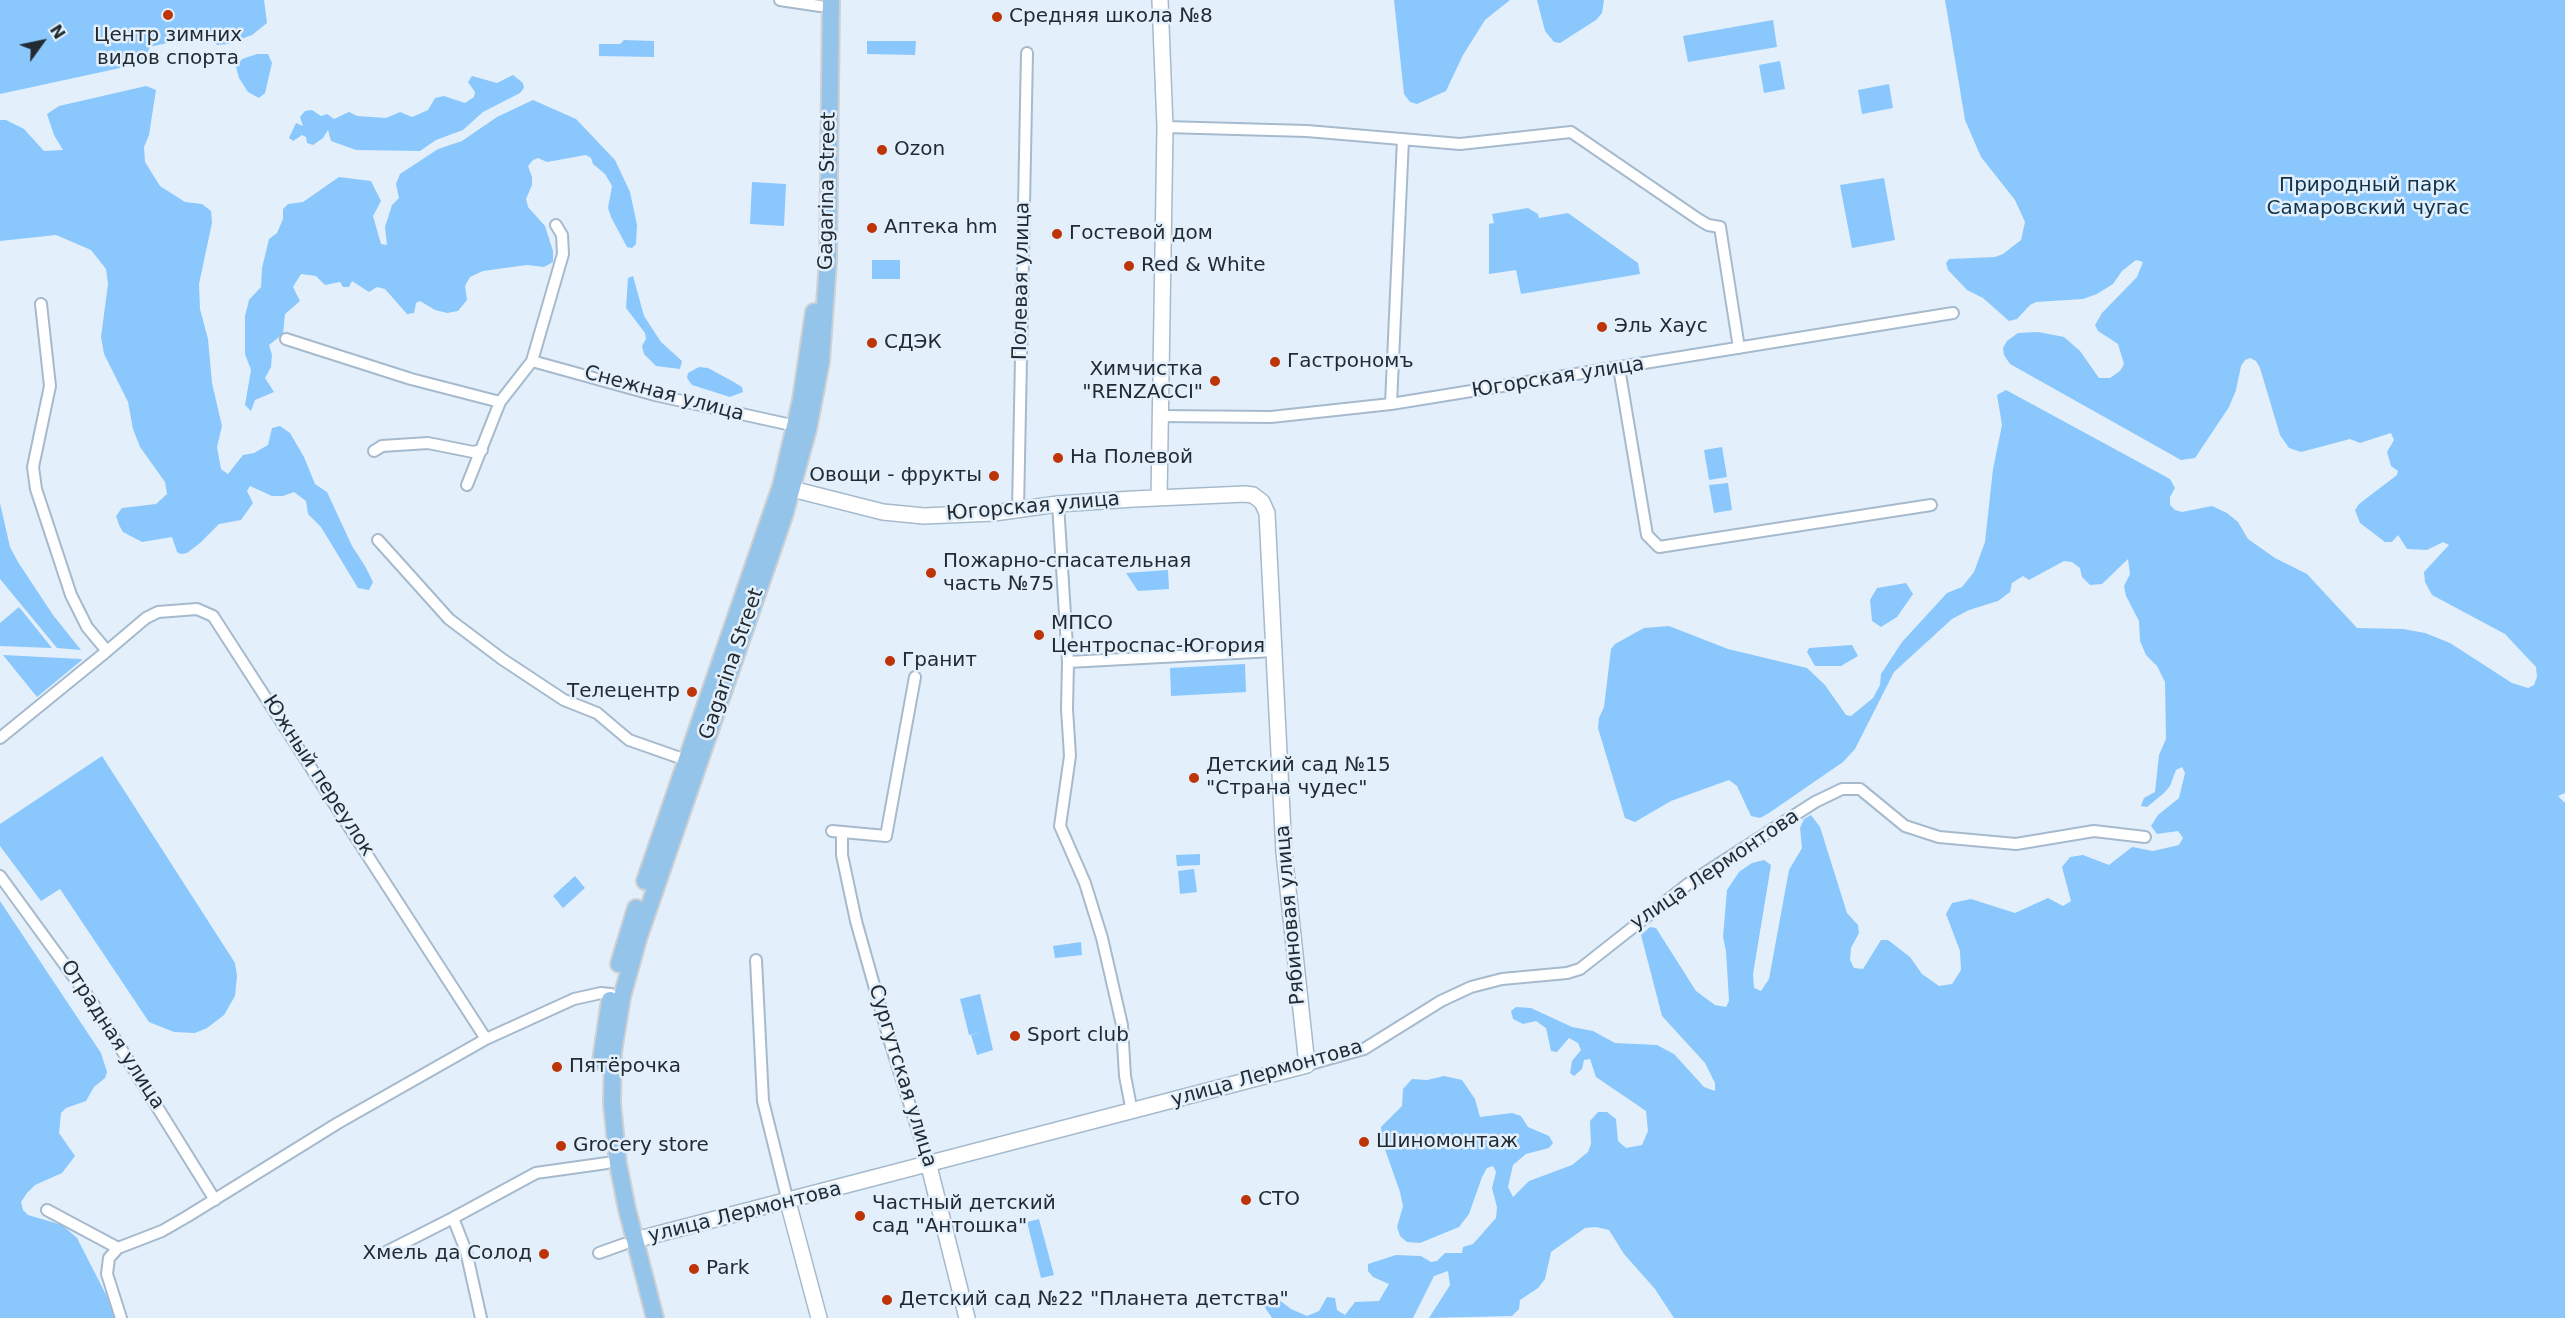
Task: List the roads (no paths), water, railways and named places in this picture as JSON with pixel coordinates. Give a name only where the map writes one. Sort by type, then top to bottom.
[{"type":"main road","name":"Gagarina Street","points":[[655,1318],[629,1242],[607,1163],[602,1124],[601,1072],[616,996],[644,902],[786,487],[821,361],[825,3]]},
{"type":"main road","name":"Gagarina Street","points":[[616,996],[612,1072],[613,1124],[629,1242],[644,1318]]},
{"type":"street","points":[[780,0],[825,3]]},
{"type":"street","points":[[1159,498],[1165,127],[1160,0]]},
{"type":"street","name":"Полевая улица","points":[[1018,510],[1027,53]]},
{"type":"street","points":[[1165,127],[1284,130],[1460,144],[1563,131],[1578,135],[1698,219],[1708,225],[1720,227],[1739,348]]},
{"type":"street","points":[[1391,404],[1403,139]]},
{"type":"street","points":[[467,485],[500,402],[532,361],[563,254],[562,235],[556,225]]},
{"type":"street","points":[[0,738],[107,651],[87,627],[71,596],[36,489],[33,467],[50,386],[41,304]]},
{"type":"street","name":"Югорская улица","points":[[1160,416],[1270,417],[1391,404],[1953,313]]},
{"type":"street","points":[[286,339],[411,379],[500,402]]},
{"type":"street","name":"Снежная улица","points":[[532,361],[655,395],[802,428]]},
{"type":"street","points":[[1619,368],[1647,535],[1659,547],[1931,505]]},
{"type":"street","points":[[374,451],[382,446],[428,443],[472,452],[482,450]]},
{"type":"street","name":"Югорская улица","points":[[786,487],[864,507],[910,515],[986,514],[1058,504],[1245,494],[1258,498],[1267,513]]},
{"type":"street","points":[[1058,504],[1068,662],[1070,766],[1060,826],[1080,870],[1102,938],[1122,1025],[1125,1076],[1132,1112]]},
{"type":"street","name":"Рябиновая улица","points":[[1267,513],[1284,853],[1307,1065]]},
{"type":"street","points":[[378,540],[449,619],[502,659],[564,700],[597,713],[629,740],[692,762]]},
{"type":"street","name":"Южный переулок","points":[[107,651],[146,618],[158,612],[197,609],[213,616],[486,1039]]},
{"type":"street","points":[[1068,662],[1274,651]]},
{"type":"street","name":"Сургутская улица","points":[[915,677],[886,836],[837,832],[856,921],[890,1042],[929,1166],[967,1318]]},
{"type":"street","name":"улица Лермонтова","points":[[629,1242],[929,1166],[1307,1065],[1369,1046],[1441,1001],[1471,987],[1502,979],[1567,974],[1580,969],[1688,884],[1815,802],[1842,789],[1860,789],[1905,826],[1939,837],[2016,844],[2076,833],[2101,832],[2145,837]]},
{"type":"street","name":"Отрадная улица","points":[[0,876],[82,987],[215,1200]]},
{"type":"street","points":[[756,960],[763,1101],[819,1318]]},
{"type":"street","points":[[121,1318],[106,1274],[109,1258],[118,1248],[162,1231],[329,1129],[486,1039],[574,999],[591,994],[616,996]]},
{"type":"street","points":[[386,1252],[536,1173],[607,1163]]},
{"type":"street","points":[[46,1210],[118,1248]]},
{"type":"street","points":[[453,1218],[466,1251],[481,1318]]},
{"type":"street","points":[[599,1253],[629,1242]]},
{"type":"place","name":"Центр зимних видов спорта","points":[[168,15]]},
{"type":"place","name":"Средняя школа №8","points":[[997,17]]},
{"type":"place","name":"Ozon","points":[[882,150]]},
{"type":"place","name":"Аптека hm","points":[[872,228]]},
{"type":"place","name":"Гостевой дом","points":[[1057,234]]},
{"type":"place","name":"Red & White","points":[[1129,266]]},
{"type":"place","name":"Эль Хаус","points":[[1602,327]]},
{"type":"place","name":"СДЭК","points":[[872,343]]},
{"type":"place","name":"Гастрономъ","points":[[1275,362]]},
{"type":"place","name":"Химчистка \"RENZACCI\"","points":[[1215,381]]},
{"type":"place","name":"На Полевой","points":[[1058,458]]},
{"type":"place","name":"Овощи - фрукты","points":[[994,476]]},
{"type":"place","name":"Пожарно-спасательная часть №75","points":[[931,573]]},
{"type":"place","name":"МПСО Центроспас-Югория","points":[[1039,635]]},
{"type":"place","name":"Гранит","points":[[890,661]]},
{"type":"place","name":"Телецентр","points":[[692,692]]},
{"type":"place","name":"Детский сад №15 \"Страна чудес\"","points":[[1194,778]]},
{"type":"place","name":"Sport club","points":[[1015,1036]]},
{"type":"place","name":"Пятёрочка","points":[[557,1067]]},
{"type":"place","name":"Шиномонтаж","points":[[1364,1142]]},
{"type":"place","name":"Grocery store","points":[[561,1146]]},
{"type":"place","name":"СТО","points":[[1246,1200]]},
{"type":"place","name":"Частный детский сад \"Антошка\"","points":[[860,1216]]},
{"type":"place","name":"Хмель да Солод","points":[[544,1254]]},
{"type":"place","name":"Park","points":[[694,1269]]},
{"type":"place","name":"Детский сад №22 \"Планета детства\"","points":[[887,1300]]},
{"type":"park label","name":"Природный парк Самаровский чугас","points":[[2368,198]]}]
